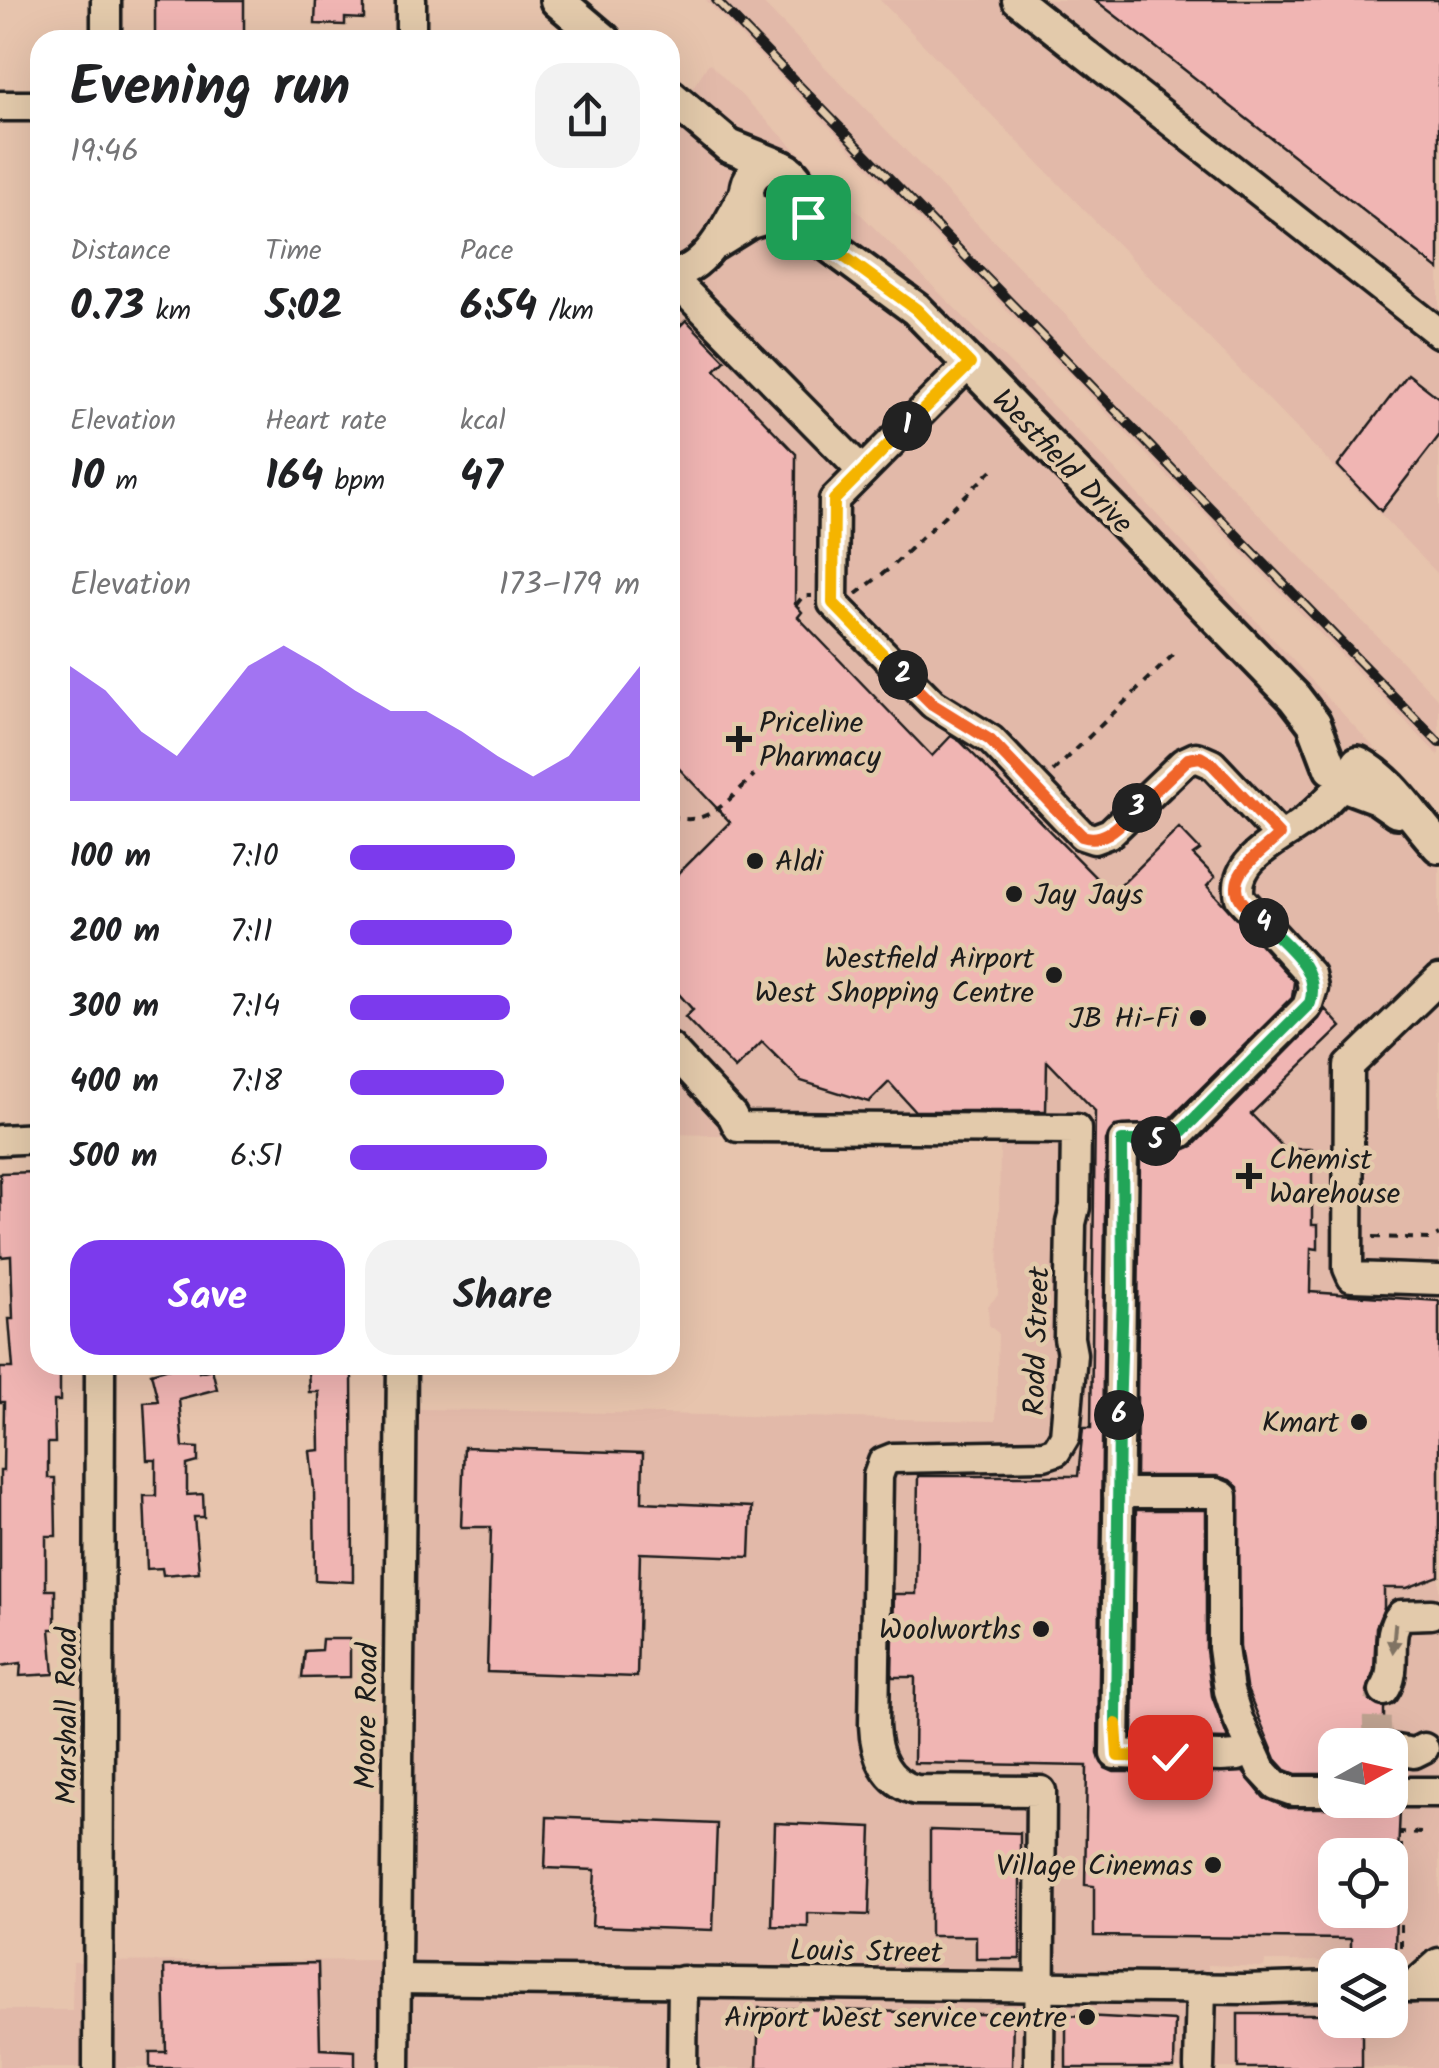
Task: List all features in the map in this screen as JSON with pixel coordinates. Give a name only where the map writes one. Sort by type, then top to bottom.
[{"type":"main road","points":[[557,0],[592,30]]},
{"type":"main road","points":[[680,104],[729,146],[788,175],[820,239]]},
{"type":"main road","points":[[729,146],[753,209],[774,218],[794,207],[798,198],[788,175]]},
{"type":"main road","points":[[746,188],[758,169],[788,175]]},
{"type":"main road","name":"Westfield Drive","points":[[774,218],[820,239],[916,309],[1294,697],[1326,722],[1343,771],[1373,771],[1402,800],[1428,835]]},
{"type":"street","points":[[106,0],[106,30]]},
{"type":"street","points":[[411,0],[411,30]]},
{"type":"street","points":[[1017,0],[1439,333]]},
{"type":"street","points":[[0,106],[30,106]]},
{"type":"street","points":[[710,248],[746,188]]},
{"type":"street","points":[[680,274],[732,234],[774,218]]},
{"type":"street","points":[[680,288],[862,470]]},
{"type":"street","points":[[970,364],[834,500],[831,596],[837,609],[932,704],[990,740],[1082,836],[1100,838],[1110,833],[1192,757],[1212,764],[1279,835]]},
{"type":"street","points":[[1250,1750],[1238,1756],[1221,1757],[1115,1754],[1122,1141],[1166,1140],[1181,1132],[1310,1003],[1312,980],[1307,970],[1247,906],[1238,891],[1242,872],[1279,835],[1300,825],[1343,771]]},
{"type":"street","points":[[1439,978],[1348,1066],[1348,1268],[1352,1277],[1439,1280]]},
{"type":"street","name":"Rodd Street","points":[[680,1059],[732,1114],[738,1127],[1076,1130],[1072,1370],[1062,1444],[1044,1455],[893,1458],[883,1462],[878,1476],[874,1725],[877,1746],[887,1772],[909,1788],[1042,1792],[1039,1986]]},
{"type":"street","points":[[0,1140],[30,1140]]},
{"type":"street","name":"Marshall Road","points":[[98,2068],[100,1375]]},
{"type":"street","name":"Moore Road","points":[[395,2068],[402,1375]]},
{"type":"street","points":[[1118,1493],[1223,1496],[1223,1658],[1229,1691],[1250,1750],[1276,1785],[1293,1791],[1318,1792]]},
{"type":"street","points":[[1384,1691],[1393,1672],[1393,1629],[1398,1617],[1431,1614]]},
{"type":"street","points":[[1408,1751],[1424,1748]]},
{"type":"street","points":[[1410,1983],[1439,1963]]},
{"type":"street","name":"Louis Street","points":[[396,1979],[1318,1986]]},
{"type":"street","points":[[682,2068],[683,1980]]},
{"type":"street","points":[[1039,1986],[1039,2068]]},
{"type":"street","points":[[1199,2068],[1201,1988]]},
{"type":"path","points":[[796,605],[803,596],[854,596],[992,470]]},
{"type":"path","points":[[1037,788],[1173,656]]},
{"type":"path","points":[[680,820],[716,813],[754,775]]},
{"type":"path","points":[[1348,1236],[1432,1239],[1439,1235]]},
{"type":"path","points":[[1410,1983],[1401,1832],[1428,1836]]},
{"type":"shaded area","points":[[706,0],[760,0],[1439,700],[1439,756]]},
{"type":"shaded area","points":[[880,0],[1439,0],[1439,575]]},
{"type":"shaded area","name":"Westfield Airport West Shopping Centre","points":[[709,63],[1090,443],[1439,817],[1439,1951],[1408,1962],[1408,1948],[1318,1948],[1318,1961],[1265,1961],[1264,1967],[1208,1965],[1208,1998],[1318,2002],[1318,2038],[1408,2038],[1408,2005],[1439,2004],[1439,2068],[0,2068],[0,2010],[72,2010],[73,1962],[396,1960],[402,1405],[422,1409],[996,1421],[998,1333],[989,1325],[988,1306],[998,1295],[1000,1142],[680,1134],[680,107]]},
{"type":"building","points":[[155,0],[244,0],[244,30],[155,30]]},
{"type":"building","points":[[316,0],[364,0],[364,19],[345,18],[345,25],[315,24]]},
{"type":"building","points":[[1095,0],[1439,0],[1439,270],[1125,23]]},
{"type":"building","points":[[686,320],[725,360],[715,370],[796,454],[795,604],[802,612],[798,617],[932,756],[951,736],[961,742],[1112,894],[1179,828],[1200,850],[1193,855],[1215,877],[1207,886],[1294,982],[1292,998],[1171,1118],[1162,1123],[1115,1126],[1106,1140],[1098,1754],[1105,1768],[1114,1772],[1243,1772],[1264,1798],[1288,1808],[1318,1808],[1318,1818],[1400,1818],[1399,1838],[1318,1838],[1318,1928],[1396,1928],[1395,1948],[1351,1948],[1351,1939],[1094,1936],[1094,1886],[1085,1885],[1087,1766],[914,1763],[915,1677],[892,1677],[894,1594],[916,1594],[918,1476],[1078,1476],[1083,1428],[1091,1428],[1095,1111],[1047,1061],[1046,1111],[915,1111],[889,1082],[869,1102],[801,1081],[762,1042],[735,1069],[685,1017],[693,1010],[680,995],[680,872],[730,822],[680,770],[680,326]]},
{"type":"building","points":[[1408,374],[1439,398],[1439,436],[1381,511],[1338,466]]},
{"type":"building","points":[[1325,1009],[1341,1027],[1251,1114],[1285,1149],[1312,1149],[1312,1225],[1318,1225],[1318,1249],[1311,1248],[1310,1292],[1439,1301],[1439,1576],[1407,1588],[1384,1588],[1384,1608],[1376,1627],[1374,1670],[1367,1691],[1370,1701],[1384,1708],[1384,1728],[1318,1728],[1318,1774],[1296,1774],[1276,1759],[1246,1687],[1240,1647],[1238,1487],[1217,1476],[1136,1476],[1140,1158],[1167,1157],[1193,1146]]},
{"type":"building","points":[[30,1172],[30,1375],[60,1375],[60,1401],[54,1401],[55,1443],[48,1443],[48,1478],[55,1478],[56,1536],[46,1536],[46,1590],[55,1590],[55,1629],[50,1629],[54,1674],[20,1676],[21,1663],[0,1666],[4,1402],[0,1402],[0,1368],[13,1368],[9,1319],[13,1319],[11,1256],[1,1257],[0,1173]]},
{"type":"building","points":[[152,1375],[214,1375],[217,1389],[179,1399],[183,1447],[198,1448],[198,1462],[187,1465],[187,1495],[203,1494],[204,1517],[194,1517],[199,1572],[163,1575],[162,1568],[147,1569],[144,1496],[156,1496],[156,1460],[147,1460],[144,1402],[158,1401]]},
{"type":"building","points":[[308,1375],[352,1375],[353,1582],[315,1580],[310,1451],[320,1450],[319,1392],[309,1392]]},
{"type":"building","points":[[464,1447],[643,1453],[642,1502],[752,1507],[750,1557],[640,1553],[637,1677],[487,1672],[491,1527],[461,1527]]},
{"type":"building","points":[[1136,1510],[1206,1510],[1206,1650],[1212,1696],[1228,1739],[1133,1737]]},
{"type":"building","points":[[322,1639],[350,1639],[350,1677],[302,1678],[305,1651],[321,1650]]},
{"type":"building","points":[[547,1817],[717,1824],[713,1930],[592,1926],[595,1870],[545,1868]]},
{"type":"building","points":[[775,1823],[872,1827],[869,1915],[808,1913],[808,1927],[772,1926]]},
{"type":"building","points":[[930,1830],[1020,1833],[1020,1959],[976,1959],[976,1936],[930,1936]]},
{"type":"building","points":[[318,1963],[320,2049],[355,2051],[355,2068],[150,2068],[150,2052],[166,2052],[164,1966]]},
{"type":"building","points":[[759,2008],[1013,2015],[1012,2068],[757,2068]]},
{"type":"building","points":[[1238,2014],[1318,2014],[1318,2038],[1362,2038],[1362,2068],[1238,2068]]},
{"type":"building","points":[[1066,2015],[1175,2021],[1174,2068],[1066,2068]]},
{"type":"tunnel","points":[[1378,1728],[1384,1691]]},
{"type":"railway","points":[[716,0],[1439,743]]},
{"type":"place","name":"Priceline Pharmacy","points":[[739,739]]},
{"type":"place","name":"Aldi","points":[[755,861]]},
{"type":"place","name":"Jay Jays","points":[[1014,894]]},
{"type":"place","name":"Westfield Airport West Shopping Centre","points":[[1054,975]]},
{"type":"place","name":"JB Hi-Fi","points":[[1198,1018]]},
{"type":"place","name":"Chemist Warehouse","points":[[1249,1176]]},
{"type":"place","name":"Kmart","points":[[1359,1422]]},
{"type":"place","name":"Woolworths","points":[[1041,1629]]},
{"type":"place","name":"Village Cinemas","points":[[1213,1865]]},
{"type":"place","name":"Airport West service centre","points":[[1087,2017]]},
{"type":"route","points":[[808,217],[820,239],[916,309],[970,364],[834,500],[831,596],[837,609],[932,704],[990,740],[1082,836],[1094,839],[1110,833],[1183,763],[1196,756],[1212,764],[1279,835],[1242,872],[1238,891],[1243,902],[1307,970],[1314,988],[1310,1003],[1181,1132],[1166,1140],[1122,1141],[1115,1754],[1170,1757]]}]
